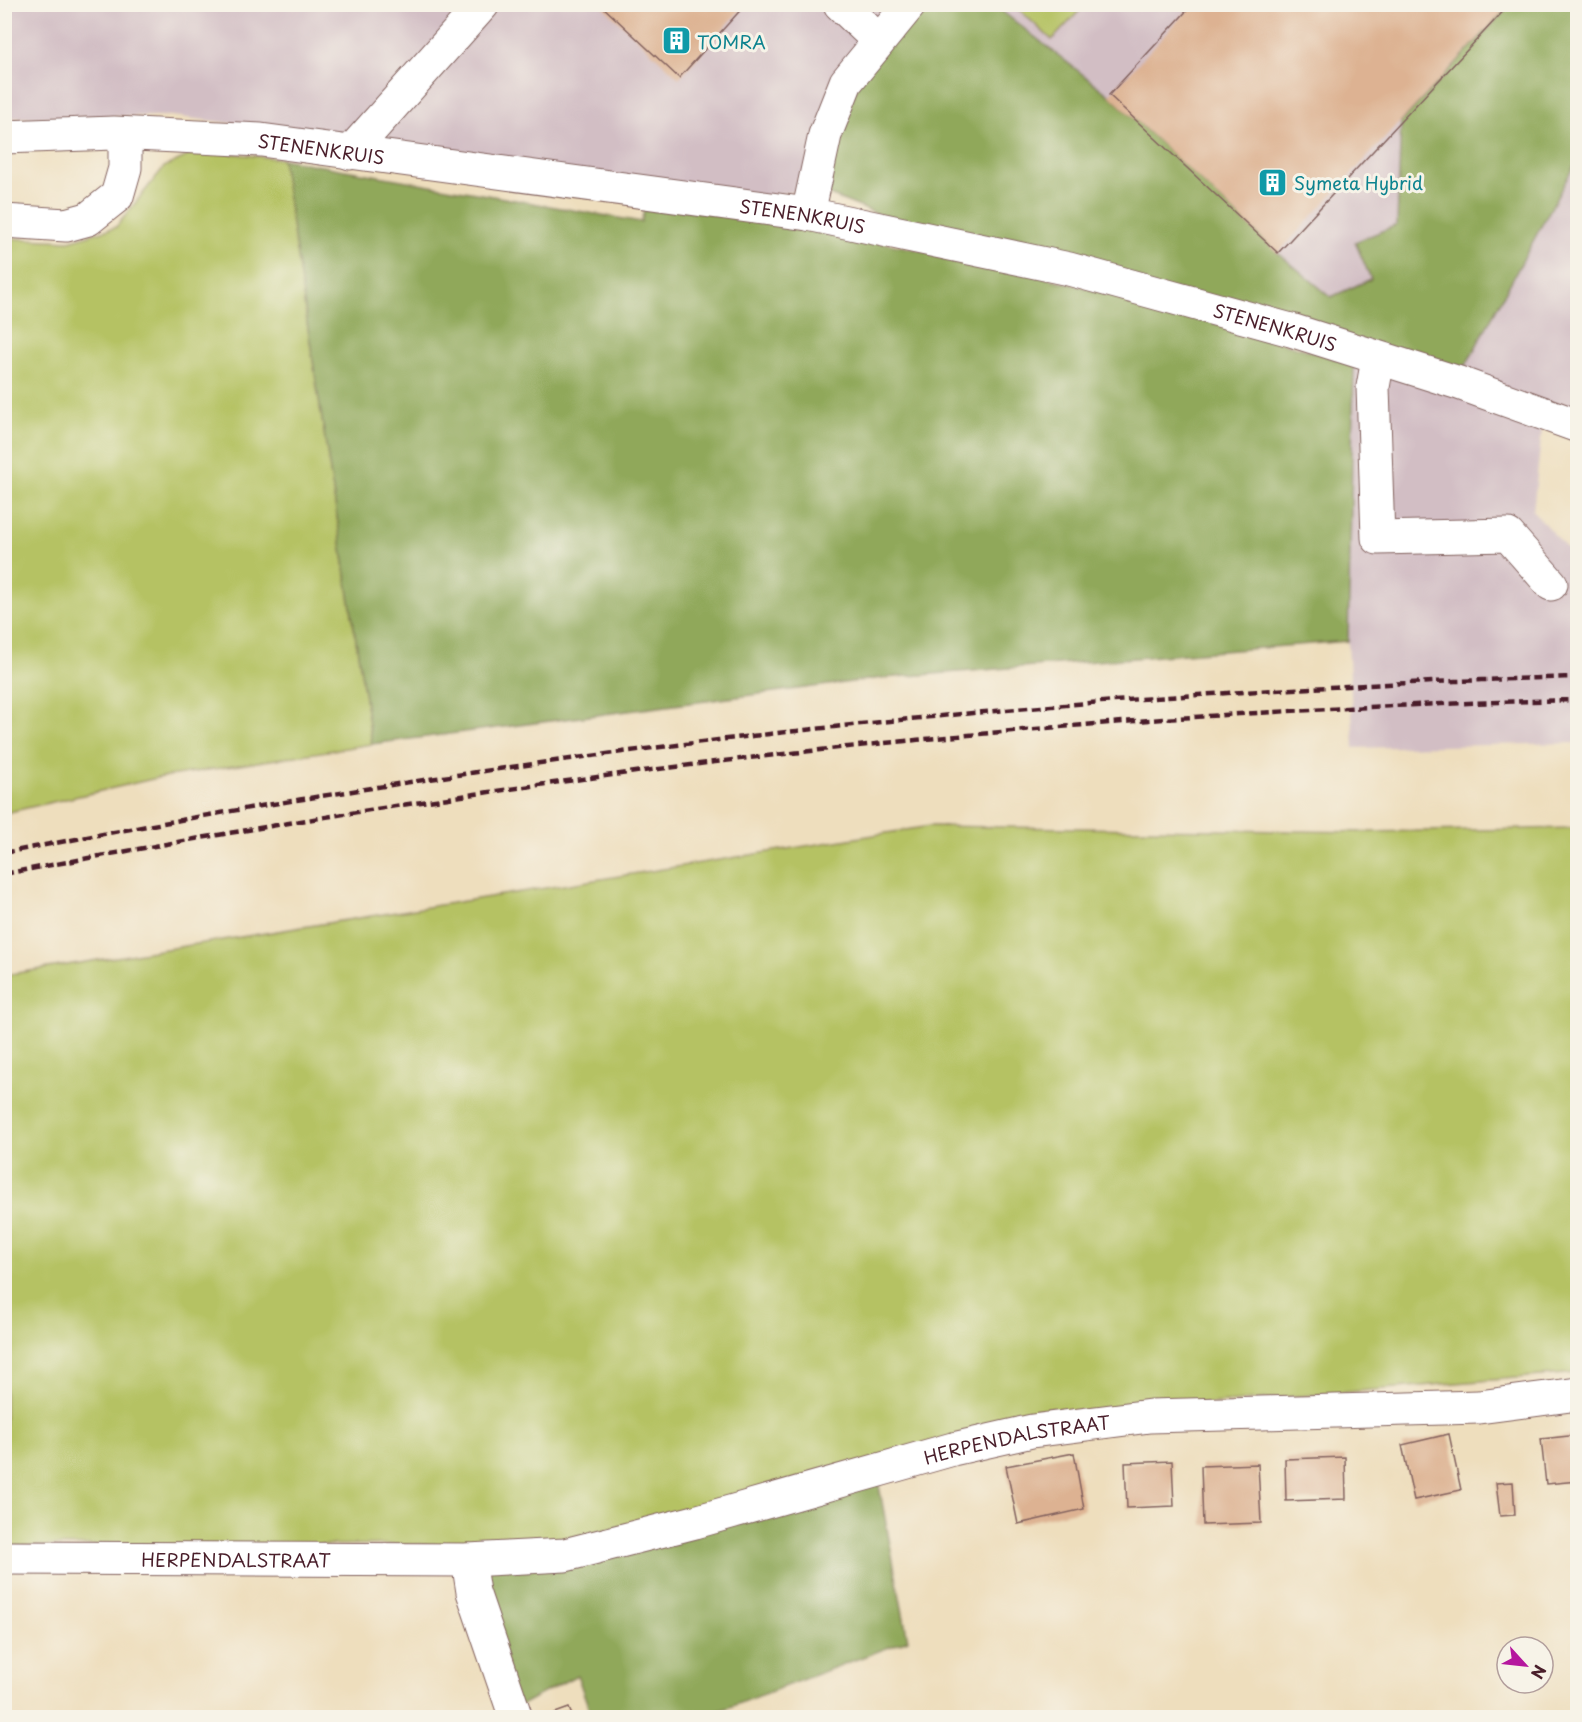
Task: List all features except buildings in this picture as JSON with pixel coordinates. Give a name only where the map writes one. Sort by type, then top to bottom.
[{"type":"street","points":[[350,153],[483,4]]},
{"type":"street","points":[[840,4],[878,40]]},
{"type":"street","points":[[808,214],[825,135],[846,82],[878,40],[910,4]]},
{"type":"street","name":"STENENKRUIS","points":[[4,137],[64,133],[261,140],[808,214],[1069,269],[1291,330],[1459,383],[1578,426]]},
{"type":"street","points":[[4,221],[66,225],[88,219],[117,196],[125,168],[125,134]]},
{"type":"street","points":[[1378,359],[1373,387],[1378,538],[1508,535],[1551,584]]},
{"type":"street","name":"HERPENDALSTRAAT","points":[[4,1558],[468,1560],[565,1555],[694,1522],[953,1449],[1032,1431],[1150,1416],[1479,1407],[1578,1394]]},
{"type":"street","points":[[468,1560],[473,1592],[516,1718]]},
{"type":"shaded area","points":[[4,5],[910,5],[812,188],[754,199],[271,128],[171,116],[5,118]]},
{"type":"shaded area","name":"Symeta Hybrid","points":[[994,5],[1510,5],[1401,122],[1397,225],[1355,242],[1371,279],[1330,297],[1278,253],[1109,95]]},
{"type":"shaded area","points":[[1577,160],[1577,415],[1460,376]]},
{"type":"shaded area","points":[[1354,364],[1543,421],[1533,511],[1577,560],[1578,743],[1354,748],[1348,641]]},
{"type":"green space","points":[[910,5],[994,5],[1109,95],[1278,253],[1331,297],[1371,279],[1355,242],[1397,225],[1401,122],[1510,5],[1577,5],[1577,160],[1460,376],[880,215],[812,188],[825,135]]},
{"type":"green space","points":[[1014,5],[1085,5],[1052,40]]},
{"type":"green space","points":[[200,150],[282,159],[372,744],[157,778],[5,813],[4,238],[69,241],[116,227],[164,167]]},
{"type":"green space","points":[[282,159],[641,222],[646,203],[902,246],[1079,286],[1354,364],[1348,641],[883,678],[372,744]]},
{"type":"green space","points":[[930,826],[1368,832],[1577,828],[1577,1373],[1073,1415],[561,1544],[5,1546],[5,975]]},
{"type":"green space","points":[[876,1470],[908,1640],[703,1717],[592,1717],[577,1675],[514,1709],[468,1560]]},
{"type":"railway","points":[[4,853],[394,784],[591,756],[787,732],[984,712],[1182,696],[1380,684],[1578,677]]},
{"type":"railway","points":[[4,874],[199,838],[394,806],[591,778],[787,754],[984,734],[1182,718],[1380,707],[1578,700]]},
{"type":"place","name":"TOMRA","points":[[676,41]]},
{"type":"place","name":"Symeta Hybrid","points":[[1273,182]]}]
